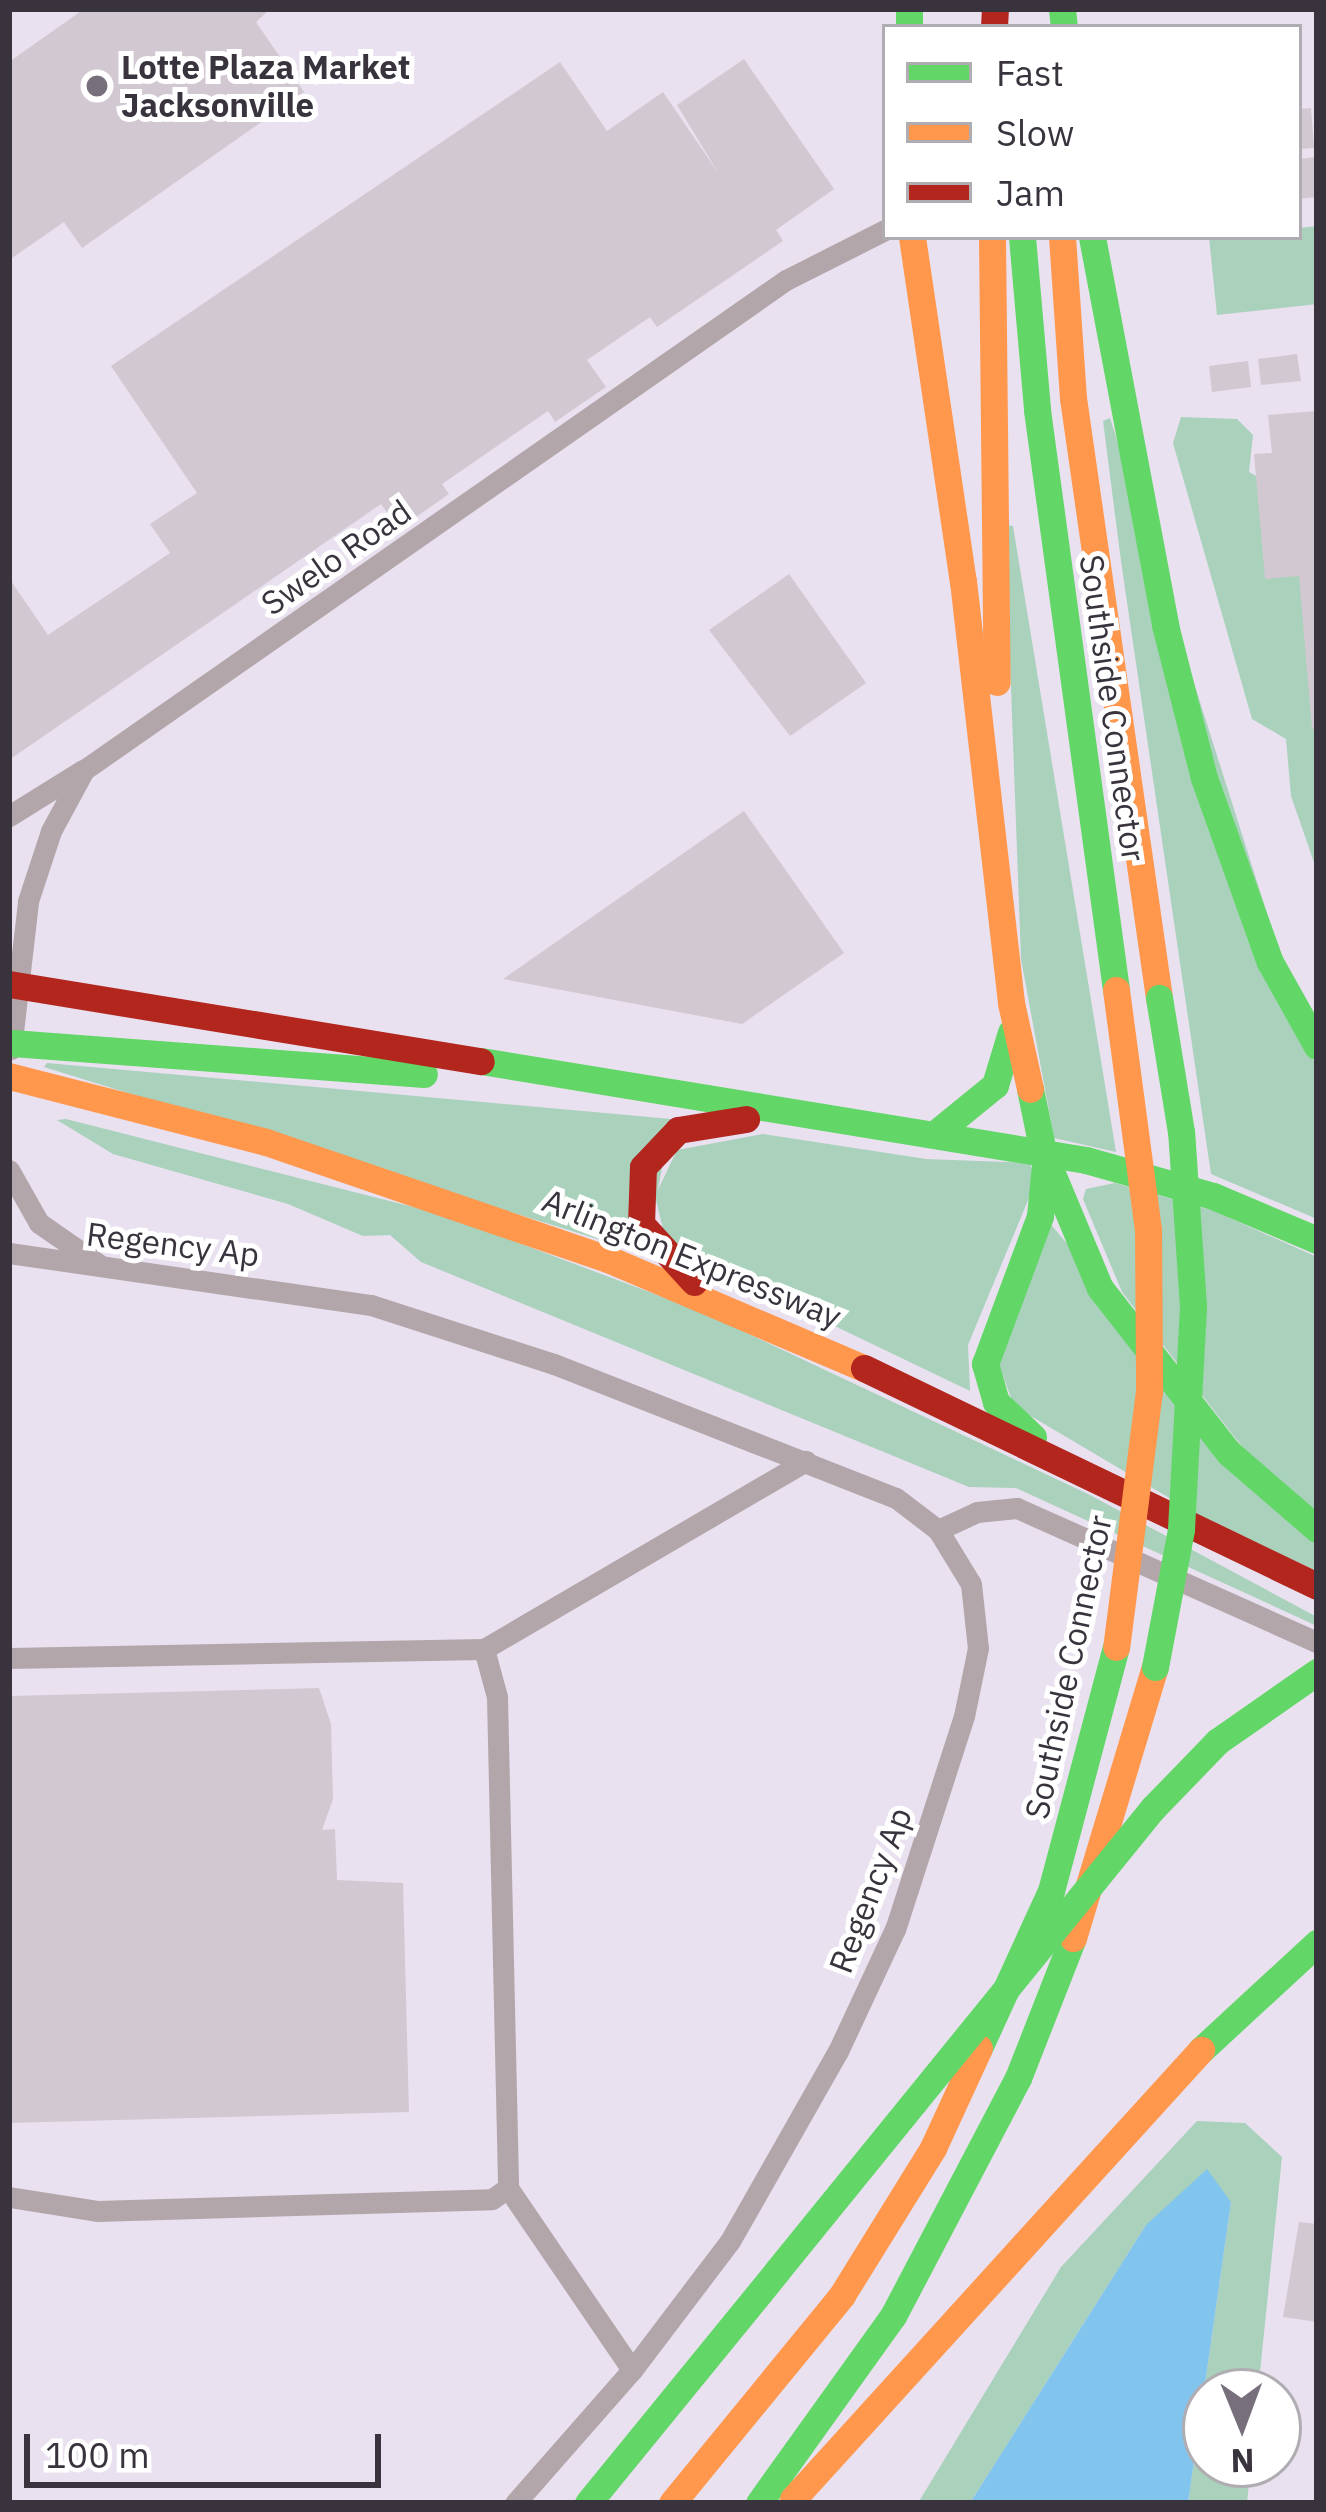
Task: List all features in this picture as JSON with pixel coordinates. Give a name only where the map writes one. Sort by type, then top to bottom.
[{"type":"highway","points":[[912,240],[998,862],[1011,1003],[1043,1152],[1100,1288],[1160,1373],[1229,1453],[1317,1528]]},
{"type":"highway","points":[[992,240],[998,862]]},
{"type":"highway","name":"Southside Connector","points":[[672,2503],[842,2296],[933,2149],[1051,1891],[1116,1647],[1142,1495],[1149,1373],[1144,1186],[1037,410],[1022,240]]},
{"type":"highway","name":"Southside Connector","points":[[758,2503],[893,2316],[1018,2078],[1092,1888],[1155,1667],[1181,1529],[1193,1306],[1181,1132],[1073,398],[1061,240]]},
{"type":"highway","points":[[1093,240],[1143,516],[1204,778],[1270,962],[1317,1046]]},
{"type":"highway","points":[[14,985],[1043,1152],[1191,1189],[1317,1240]]},
{"type":"highway","points":[[936,1133],[969,1114],[1000,1076],[1011,1003]]},
{"type":"highway","points":[[11,1043],[657,1090]]},
{"type":"highway","name":"Arlington Expressway","points":[[11,1043],[745,1316],[1317,1586]]},
{"type":"highway","points":[[745,1316],[651,1242],[637,1205],[647,1159],[668,1136],[700,1122],[865,1123]]},
{"type":"highway","points":[[1043,1152],[1040,1216],[991,1332],[985,1374],[1012,1420],[1097,1480]]},
{"type":"highway","points":[[588,2503],[1164,1795],[1218,1741],[1317,1672]]},
{"type":"highway","points":[[790,2503],[1234,2014],[1317,1943]]},
{"type":"street","name":"Swelo Road","points":[[11,1043],[14,985],[28,901],[51,831],[84,770],[786,280],[882,232]]},
{"type":"street","points":[[9,816],[84,770]]},
{"type":"street","points":[[9,1170],[39,1222],[112,1272]]},
{"type":"street","name":"Regency Ap","points":[[9,1253],[112,1272],[371,1305],[649,1398],[896,1498],[938,1530],[971,1584],[978,1648],[949,1769],[895,1929],[780,2161],[632,2370],[515,2503]]},
{"type":"street","points":[[9,1658],[484,1649],[806,1461]]},
{"type":"street","points":[[938,1530],[977,1512],[1017,1508],[1317,1642]]},
{"type":"street","points":[[484,1649],[497,1702],[508,2188],[632,2370]]},
{"type":"street","points":[[9,2197],[97,2211],[492,2199],[508,2188]]},
{"type":"green space","points":[[1317,226],[1317,304],[1217,315],[1209,240],[1302,240],[1302,228]]},
{"type":"green space","points":[[1181,417],[1237,419],[1253,435],[1249,472],[1277,488],[1317,443],[1317,871],[1291,796],[1286,739],[1252,719],[1173,443]]},
{"type":"green space","points":[[1110,418],[1317,1071],[1317,1219],[1211,1174],[1121,561],[1103,421]]},
{"type":"green space","points":[[1005,525],[1013,526],[1116,1152],[1054,1138],[1021,959]]},
{"type":"green space","points":[[47,1063],[671,1119],[646,1254],[44,1067]]},
{"type":"green space","points":[[57,1120],[441,1214],[700,1311],[1090,1495],[1317,1617],[1317,1626],[1016,1488],[969,1487],[421,1262],[390,1235],[363,1236],[288,1204],[113,1154]]},
{"type":"green space","points":[[763,1134],[926,1159],[1030,1163],[1036,1181],[968,1345],[970,1391],[689,1256],[664,1233],[655,1196],[677,1150]]},
{"type":"green space","points":[[1115,1183],[1214,1211],[1317,1257],[1317,1516],[1257,1466],[1122,1292],[1083,1199],[1086,1189]]},
{"type":"green space","points":[[1048,1221],[1317,1541],[1317,1571],[1210,1522],[1014,1406],[994,1351]]},
{"type":"green space","points":[[1197,2121],[1245,2123],[1282,2157],[1260,2368],[1207,2368],[1231,2202],[1146,2225],[970,2503],[918,2503],[1061,2267]]},
{"type":"green space","points":[[1190,2488],[1249,2488],[1247,2503],[1188,2503]]},
{"type":"water","points":[[1207,2169],[1231,2202],[1207,2368],[1182,2368],[1182,2488],[1190,2488],[1188,2503],[970,2503],[1146,2225]]},
{"type":"building","points":[[84,9],[270,9],[256,22],[304,92],[82,248],[64,222],[9,260],[9,62]]},
{"type":"building","points":[[744,59],[834,189],[776,230],[783,241],[657,327],[650,317],[587,360],[606,387],[555,422],[548,411],[442,484],[449,494],[399,529],[381,504],[9,760],[9,578],[48,635],[170,553],[150,524],[197,493],[111,366],[560,62],[607,131],[663,92],[719,174],[677,105]]},
{"type":"building","points":[[1311,108],[1314,148],[1302,149],[1302,109]]},
{"type":"building","points":[[1316,157],[1317,197],[1302,199],[1302,159]]},
{"type":"building","points":[[1297,354],[1301,381],[1261,385],[1258,359]]},
{"type":"building","points":[[1248,361],[1251,387],[1212,392],[1209,366]]},
{"type":"building","points":[[1317,411],[1317,728],[1312,729],[1299,576],[1265,579],[1254,454],[1272,453],[1268,415]]},
{"type":"building","points":[[789,574],[866,683],[790,736],[709,630]]},
{"type":"building","points":[[744,811],[844,953],[742,1024],[503,979]]},
{"type":"building","points":[[319,1688],[331,1724],[333,1799],[322,1830],[335,1829],[337,1880],[403,1883],[409,2112],[9,2123],[9,1696]]},
{"type":"building","points":[[1299,2222],[1317,2224],[1317,2322],[1283,2317]]},
{"type":"traffic: fast","points":[[909,9],[909,24]]},
{"type":"traffic: fast","points":[[1062,9],[1064,24]]},
{"type":"traffic: fast","points":[[1022,240],[1037,410],[1116,990]]},
{"type":"traffic: fast","points":[[1093,240],[1165,625],[1204,778],[1270,962],[1317,1046]]},
{"type":"traffic: fast","points":[[1155,1667],[1181,1529],[1193,1306],[1181,1132],[1159,998]]},
{"type":"traffic: fast","points":[[936,1133],[995,1085],[1011,1032]]},
{"type":"traffic: fast","points":[[12,1043],[424,1074]]},
{"type":"traffic: fast","points":[[481,1061],[1086,1160],[1213,1196],[1317,1240]]},
{"type":"traffic: fast","points":[[1030,1089],[1043,1152],[1100,1288],[1229,1453],[1317,1529]]},
{"type":"traffic: fast","points":[[1033,1437],[996,1402],[985,1364],[1040,1216],[1045,1165]]},
{"type":"traffic: fast","points":[[979,2048],[1051,1891],[1116,1647]]},
{"type":"traffic: fast","points":[[777,2271],[1153,1808],[1218,1741],[1317,1672]]},
{"type":"traffic: fast","points":[[759,2503],[893,2316],[1018,2078],[1073,1938]]},
{"type":"traffic: fast","points":[[1201,2050],[1317,1943]]},
{"type":"traffic: fast","points":[[588,2503],[777,2271]]},
{"type":"traffic: slow","points":[[912,240],[963,581],[1011,1003],[1030,1089]]},
{"type":"traffic: slow","points":[[992,240],[997,682]]},
{"type":"traffic: slow","points":[[1062,240],[1073,398],[1159,998]]},
{"type":"traffic: slow","points":[[1116,990],[1148,1229],[1149,1391],[1116,1647]]},
{"type":"traffic: slow","points":[[9,1076],[266,1142],[608,1259],[864,1368]]},
{"type":"traffic: slow","points":[[1073,1938],[1155,1667]]},
{"type":"traffic: slow","points":[[672,2503],[842,2295],[933,2148],[979,2048]]},
{"type":"traffic: slow","points":[[793,2499],[1201,2050]]},
{"type":"traffic: jam","points":[[994,24],[995,9]]},
{"type":"traffic: jam","points":[[9,984],[481,1061]]},
{"type":"traffic: jam","points":[[694,1282],[641,1224],[643,1167],[678,1130],[746,1119]]},
{"type":"traffic: jam","points":[[864,1368],[1317,1586]]},
{"type":"place","name":"Lotte Plaza Market Jacksonville","points":[[97,86]]}]
